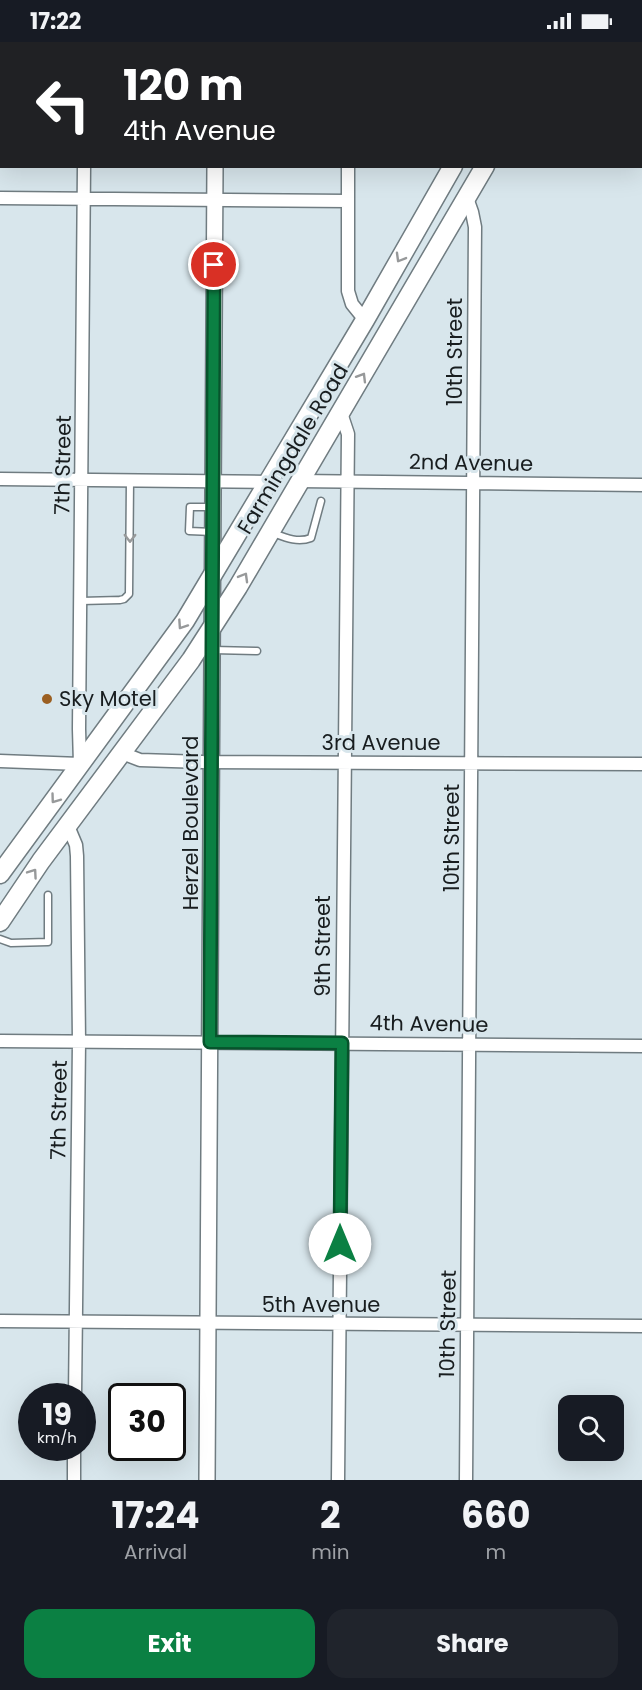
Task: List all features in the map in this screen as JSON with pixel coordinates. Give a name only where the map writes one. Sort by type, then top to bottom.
[{"type":"main road","name":"Farmingdale Road","points":[[0,874],[174,638],[213,576],[452,168]]},
{"type":"main road","name":"Farmingdale Road","points":[[0,922],[191,660],[213,626],[484,168]]},
{"type":"street","name":"7th Street","points":[[80,764],[78,729],[84,168]]},
{"type":"street","name":"Herzel Boulevard","points":[[207,1480],[215,168]]},
{"type":"street","points":[[348,168],[348,296],[364,320]]},
{"type":"street","points":[[0,198],[348,201]]},
{"type":"street","name":"10th Street","points":[[466,1480],[475,227],[467,198]]},
{"type":"street","name":"9th Street","points":[[338,1480],[348,434],[341,412]]},
{"type":"street","points":[[0,478],[268,482]]},
{"type":"street","name":"2nd Avenue","points":[[299,481],[642,485]]},
{"type":"street","name":"3rd Avenue","points":[[122,753],[140,760],[212,762],[642,764]]},
{"type":"street","points":[[0,761],[80,764]]},
{"type":"street","name":"7th Street","points":[[68,826],[75,841],[77,856],[79,1042],[75,1383]]},
{"type":"street","name":"4th Avenue","points":[[0,1041],[642,1046]]},
{"type":"street","name":"5th Avenue","points":[[0,1321],[642,1326]]},
{"type":"street","points":[[74,1461],[74,1480]]},
{"type":"lane","points":[[81,601],[124,599],[129,594],[130,479]]},
{"type":"lane","points":[[270,531],[289,539],[311,538],[321,501]]},
{"type":"lane","points":[[213,507],[190,507],[189,531],[213,532]]},
{"type":"lane","points":[[213,650],[257,651]]},
{"type":"lane","points":[[0,939],[11,943],[48,942],[48,895]]},
{"type":"lane","points":[[0,1041],[0,1046]]},
{"type":"place","name":"Sky Motel","points":[[47,699]]},
{"type":"route","points":[[214,265],[210,1042],[342,1043],[340,1244]]}]
